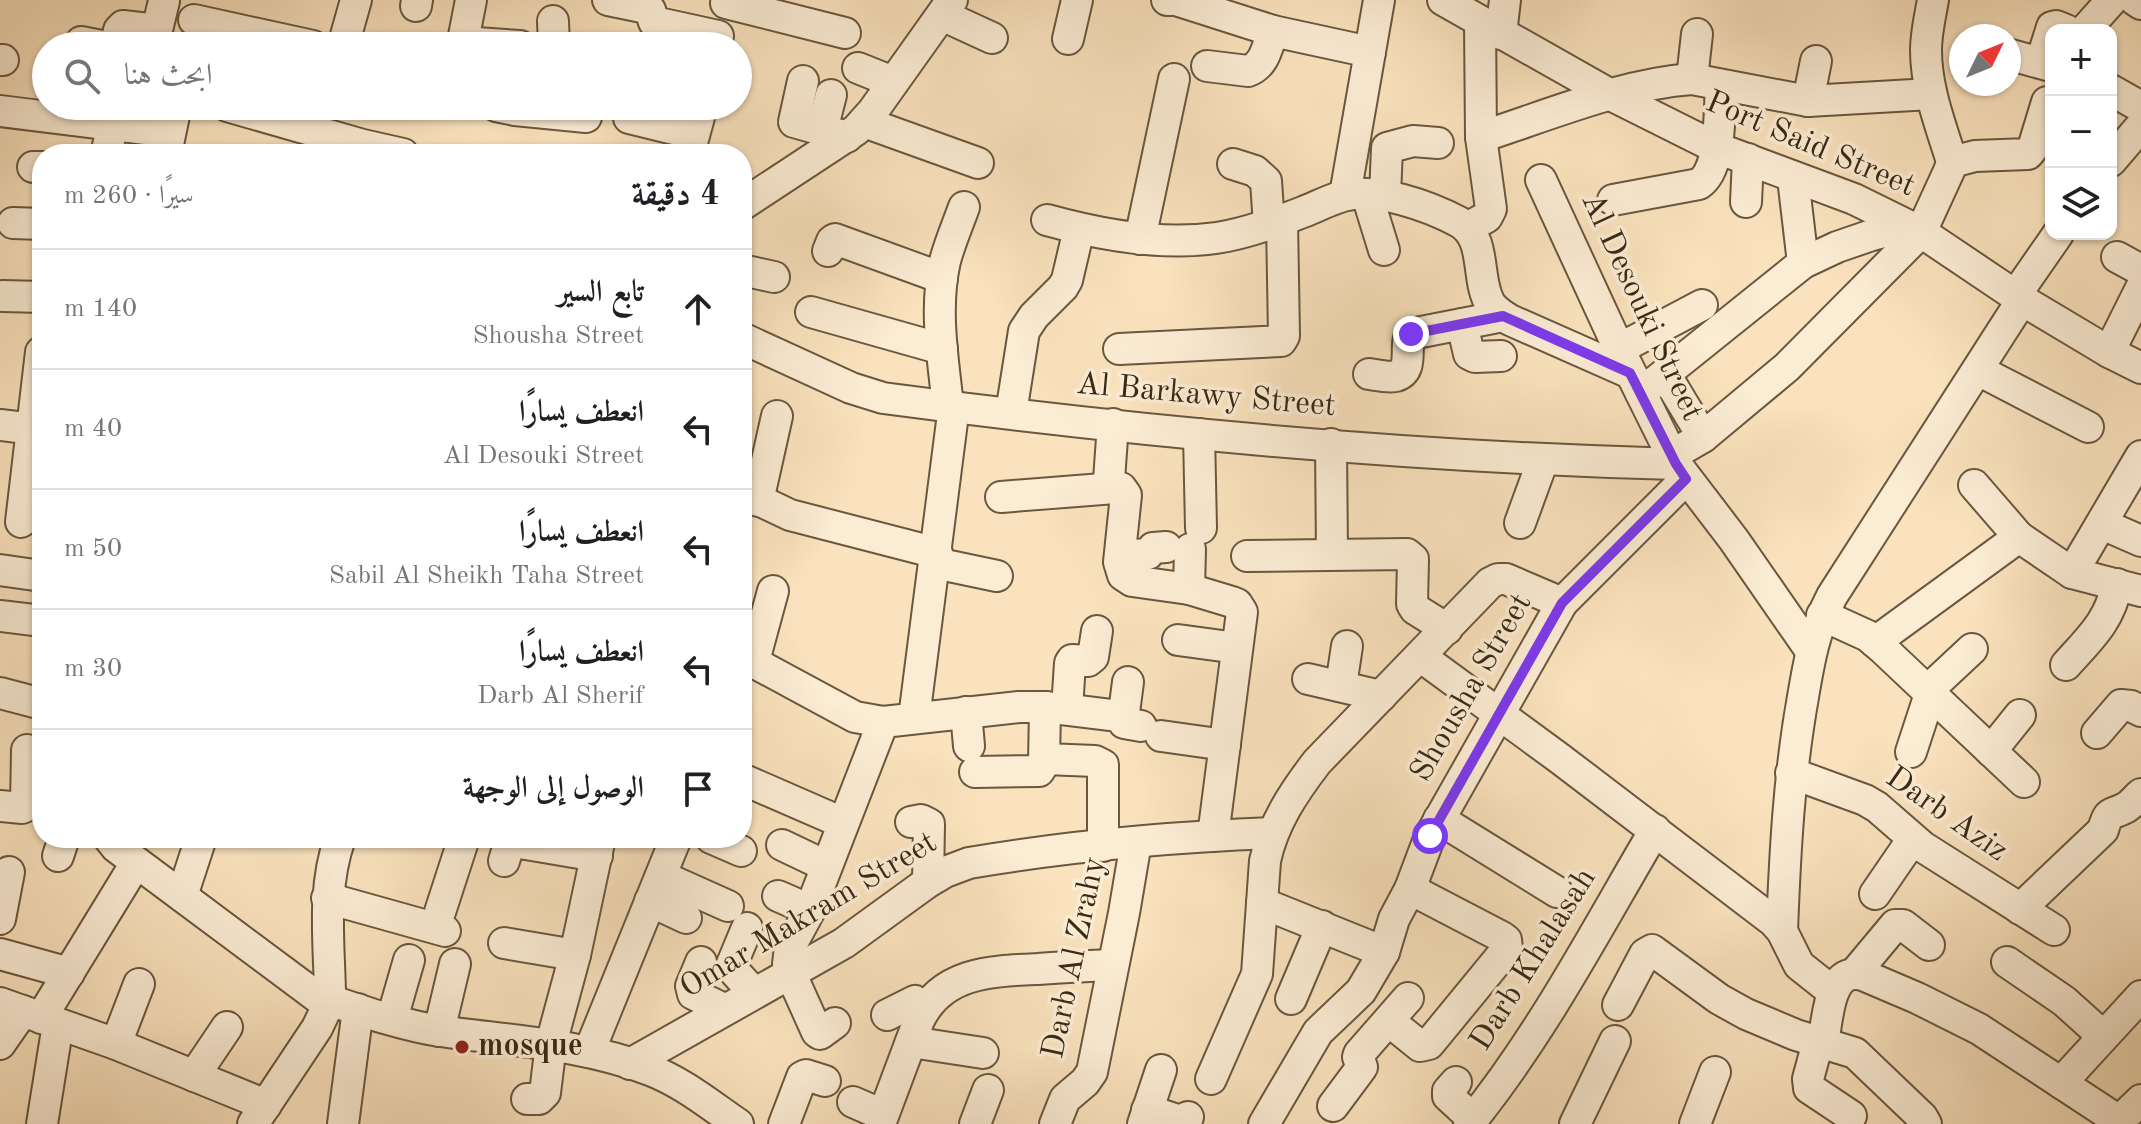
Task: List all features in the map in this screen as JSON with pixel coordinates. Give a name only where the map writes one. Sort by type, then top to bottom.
[{"type":"street","points":[[119,32],[123,26],[157,30],[163,0],[194,19],[251,32]]},
{"type":"street","points":[[347,32],[356,0]]},
{"type":"street","points":[[464,32],[471,0]]},
{"type":"street","points":[[608,0],[647,8],[654,22],[687,32]]},
{"type":"street","points":[[1068,39],[1077,0]]},
{"type":"street","points":[[1379,0],[1370,52],[1366,195],[1384,250]]},
{"type":"street","name":"Port Said Street","points":[[1443,0],[1611,95],[1717,148],[1854,199],[1915,229],[2019,298],[2141,368]]},
{"type":"street","points":[[1467,228],[1487,217],[1491,209],[1481,137],[1490,28],[1505,0]]},
{"type":"street","points":[[1047,220],[1144,248],[1233,235],[1366,195],[1429,208],[1463,224],[1474,238],[1488,298],[1503,316],[1630,372],[1665,374],[1803,263],[1872,235],[1915,229],[1952,162],[1931,94],[1926,52],[1933,0]]},
{"type":"street","points":[[2090,24],[2112,0]]},
{"type":"street","points":[[2135,0],[2141,4]]},
{"type":"street","points":[[719,32],[726,2],[804,11],[845,33]]},
{"type":"street","points":[[1185,2],[1273,31],[1370,52]]},
{"type":"street","points":[[752,198],[845,130],[893,82],[946,4],[976,38]]},
{"type":"street","points":[[1207,66],[1253,70],[1261,63],[1273,31]]},
{"type":"street","points":[[1613,200],[1699,184],[1710,172],[1717,148],[1697,34]]},
{"type":"street","points":[[2021,58],[2045,64]]},
{"type":"street","points":[[1808,101],[1816,61]]},
{"type":"street","points":[[858,68],[893,82]]},
{"type":"street","points":[[1144,248],[1174,79]]},
{"type":"street","points":[[803,81],[794,122],[845,130],[978,163]]},
{"type":"street","points":[[1481,137],[1611,95],[1653,85],[1707,82],[1808,101],[1931,94]]},
{"type":"street","points":[[2117,93],[2141,107]]},
{"type":"street","points":[[831,95],[845,130]]},
{"type":"street","points":[[0,111],[32,120]]},
{"type":"street","points":[[34,120],[109,140],[171,131]]},
{"type":"street","points":[[276,120],[360,144]]},
{"type":"street","points":[[639,120],[695,131]]},
{"type":"street","points":[[1952,162],[1975,156],[2028,154],[2043,148],[2045,125]]},
{"type":"street","points":[[2117,154],[2141,126]]},
{"type":"street","points":[[1366,195],[1388,147],[1413,141],[1438,143]]},
{"type":"street","points":[[1746,202],[1748,159]]},
{"type":"street","points":[[1119,349],[1281,341],[1284,336],[1275,223],[1266,181],[1255,171],[1233,164]]},
{"type":"street","points":[[1793,178],[1803,263]]},
{"type":"street","name":"Al Desouki Street","points":[[1541,180],[1630,372],[1678,466],[1811,651]]},
{"type":"street","points":[[914,718],[936,558],[951,406],[939,314],[942,278],[964,207]]},
{"type":"street","points":[[1011,413],[1024,331],[1067,280],[1079,229]]},
{"type":"street","name":"Shousha Street","points":[[1269,1122],[1318,1032],[1361,991],[1384,952],[1394,919],[1439,819],[1562,603],[1703,437],[1787,367],[1915,229]]},
{"type":"street","points":[[828,251],[835,239],[942,278]]},
{"type":"street","points":[[1782,931],[1791,773],[1811,651],[1822,615],[1978,370],[2054,240]]},
{"type":"street","points":[[752,272],[774,277]]},
{"type":"street","points":[[2109,352],[2141,288]]},
{"type":"street","points":[[3,296],[32,297]]},
{"type":"street","points":[[1630,372],[1702,305]]},
{"type":"street","points":[[811,312],[942,349]]},
{"type":"street","points":[[1369,374],[1396,376],[1403,370],[1408,361],[1406,342],[1411,334],[1503,316]]},
{"type":"street","points":[[1462,324],[1469,354],[1475,357],[1501,356]]},
{"type":"street","name":"Al Barkawy Street","points":[[752,343],[851,388],[883,398],[1199,434],[1543,460],[1678,466]]},
{"type":"street","points":[[1978,370],[2088,427]]},
{"type":"street","points":[[1665,374],[1703,437]]},
{"type":"street","points":[[752,481],[777,416]]},
{"type":"street","points":[[1113,424],[1109,480],[1115,488]]},
{"type":"street","points":[[0,425],[32,429]]},
{"type":"street","points":[[1189,589],[1186,541],[1199,434]]},
{"type":"street","points":[[1331,444],[1332,554]]},
{"type":"street","points":[[2072,573],[2141,456]]},
{"type":"street","points":[[21,522],[32,459]]},
{"type":"street","points":[[1520,523],[1543,460]]},
{"type":"street","points":[[1001,497],[1067,481],[1121,488],[1126,495],[1119,562],[1123,575],[1132,581],[1189,589],[1237,604],[1242,612],[1213,836]]},
{"type":"street","points":[[1974,485],[2019,537],[2072,573],[2129,588]]},
{"type":"street","points":[[752,496],[790,515],[997,576]]},
{"type":"street","points":[[2102,524],[2141,541]]},
{"type":"street","points":[[1880,655],[2019,537]]},
{"type":"street","points":[[1120,556],[1148,554],[1153,548],[1186,541]]},
{"type":"street","points":[[1247,556],[1407,554],[1413,559],[1412,604],[1447,629]]},
{"type":"street","points":[[0,570],[32,575]]},
{"type":"street","points":[[1211,1079],[1257,974],[1265,861],[1273,833],[1317,762],[1490,583],[1506,579],[1562,603]]},
{"type":"street","points":[[2066,665],[2102,625],[2114,598],[2129,588]]},
{"type":"street","points":[[752,648],[773,591]]},
{"type":"street","points":[[1822,615],[1868,636],[1880,655],[1928,693],[2024,782]]},
{"type":"street","points":[[0,616],[32,620]]},
{"type":"street","points":[[966,712],[972,759],[1039,771],[1044,767],[1056,708],[1070,663],[1072,660],[1088,661],[1093,657],[1097,631]]},
{"type":"street","points":[[1178,640],[1237,648]]},
{"type":"street","points":[[1341,686],[1347,646]]},
{"type":"street","points":[[1911,752],[1928,693],[1972,649]]},
{"type":"street","points":[[1420,656],[1773,921],[1782,931],[1799,965],[1844,982],[1917,998],[1979,1029],[2118,1123],[2141,1100]]},
{"type":"street","points":[[752,661],[855,717],[883,722],[1019,707],[1056,708],[1119,716],[1142,727],[1225,745]]},
{"type":"street","points":[[1308,679],[1381,696]]},
{"type":"street","points":[[1128,682],[1142,727]]},
{"type":"street","points":[[0,693],[32,701]]},
{"type":"street","points":[[2097,733],[2121,705],[2141,711]]},
{"type":"street","points":[[1991,751],[2020,715]]},
{"type":"street","points":[[835,1023],[824,1033],[817,1032],[790,972],[790,947],[810,910],[883,722]]},
{"type":"street","points":[[0,806],[26,806],[23,749]]},
{"type":"street","points":[[1045,759],[1095,761],[1103,765],[1103,846]]},
{"type":"street","name":"Darb Aziz","points":[[1791,773],[1877,807],[1912,840],[2054,930]]},
{"type":"street","points":[[752,787],[772,803],[843,823]]},
{"type":"street","points":[[2020,909],[2103,830],[2111,813],[2135,809]]},
{"type":"street","points":[[1439,819],[1557,892]]},
{"type":"street","points":[[911,822],[921,820],[929,824],[928,882]]},
{"type":"street","name":"Darb Khalasah","points":[[1471,1122],[1543,1021],[1655,830]]},
{"type":"street","name":"Omar Makram Street","points":[[630,1064],[844,943],[928,882],[969,863],[1136,842],[1273,833]]},
{"type":"street","points":[[1875,894],[1912,840]]},
{"type":"street","name":"Darb Al Zrahy","points":[[1049,1120],[1092,1072],[1136,842]]},
{"type":"street","points":[[782,845],[826,866]]},
{"type":"street","points":[[117,848],[328,1003],[439,1031],[551,1044],[630,1064],[669,1078],[701,1113],[738,1124]]},
{"type":"street","points":[[182,896],[198,848]]},
{"type":"street","points":[[30,1014],[194,1076],[260,1114],[317,1028],[328,1003],[327,898],[337,848]]},
{"type":"street","points":[[327,898],[443,921],[461,848]]},
{"type":"street","points":[[504,861],[508,848]]},
{"type":"street","points":[[527,1099],[539,1099],[545,1093],[551,1044],[575,955],[598,848]]},
{"type":"street","points":[[589,1052],[672,848]]},
{"type":"street","points":[[734,848],[741,851]]},
{"type":"street","points":[[0,1044],[69,973],[136,863]]},
{"type":"street","points":[[0,919],[9,872]]},
{"type":"street","points":[[656,888],[738,917],[732,964],[735,972],[754,993]]},
{"type":"street","points":[[656,888],[686,918]]},
{"type":"street","points":[[1333,1106],[1362,1067],[1359,1054],[1399,1010],[1420,1046],[1429,1044],[1507,949],[1508,944],[1502,937],[1410,889]]},
{"type":"street","points":[[778,896],[810,910]]},
{"type":"street","points":[[1262,903],[1384,952]]},
{"type":"street","points":[[1851,1116],[1809,1088],[1808,1079],[1844,982],[1895,925],[1903,925],[1929,945]]},
{"type":"street","points":[[1291,999],[1322,926]]},
{"type":"street","points":[[504,943],[575,955]]},
{"type":"street","points":[[1618,1005],[1645,954],[1652,950],[1719,999],[1746,1014],[1796,1035],[1855,1053],[1926,1124]]},
{"type":"street","points":[[0,954],[69,973]]},
{"type":"street","points":[[392,1019],[409,960]]},
{"type":"street","points":[[701,962],[691,986],[693,994],[724,1009]]},
{"type":"street","points":[[2007,962],[2064,1001],[2103,1036]]},
{"type":"street","points":[[439,1031],[455,964]]},
{"type":"street","points":[[853,1102],[881,1120],[925,1008],[933,998],[955,983],[997,970],[1113,965]]},
{"type":"street","points":[[116,1044],[139,984]]},
{"type":"street","points":[[2061,1083],[2141,996]]},
{"type":"street","points":[[887,1015],[915,1001],[925,1008]]},
{"type":"street","points":[[343,1124],[358,1009]]},
{"type":"street","points":[[30,1014],[42,1124]]},
{"type":"street","points":[[194,1076],[227,1027]]},
{"type":"street","points":[[1575,1124],[1615,1041]]},
{"type":"street","points":[[911,1042],[983,1053]]},
{"type":"street","points":[[1161,1070],[1145,1117],[1180,1121],[1188,1117]]},
{"type":"street","points":[[1702,1123],[1715,1072]]},
{"type":"street","points":[[784,1124],[802,1077],[806,1075],[825,1081]]},
{"type":"street","points":[[1456,1082],[1448,1091],[1448,1096],[1471,1122]]},
{"type":"street","points":[[975,1124],[988,1090]]},
{"type":"place","name":"mosque","points":[[462,1047]]},
{"type":"route","points":[[1411,334],[1503,316],[1630,373],[1686,479],[1562,603],[1430,836]]}]
